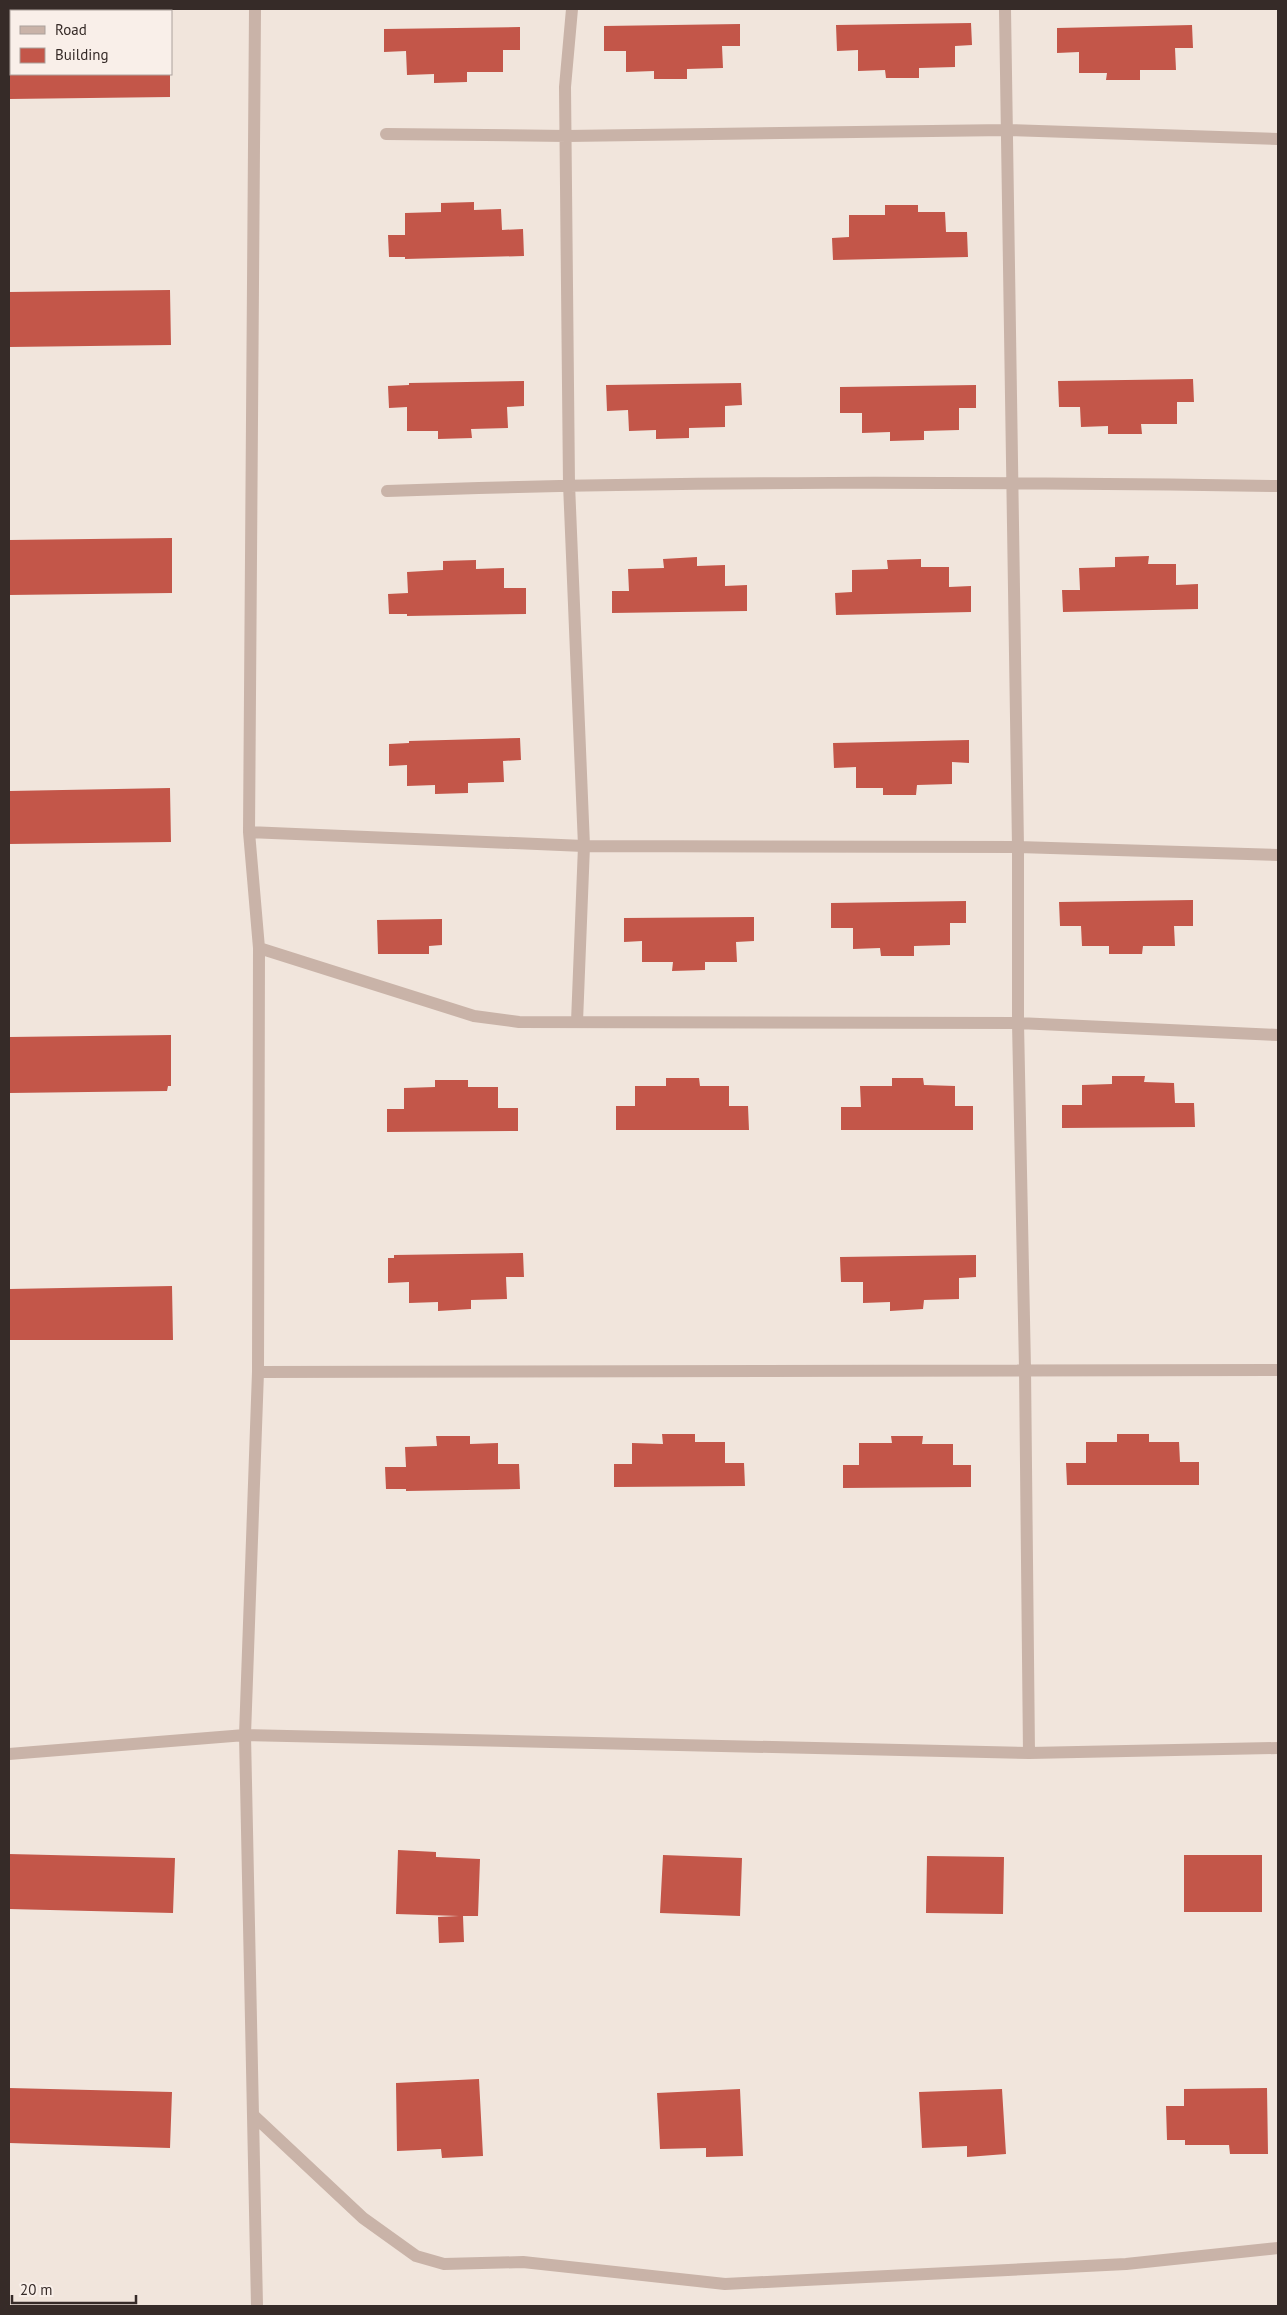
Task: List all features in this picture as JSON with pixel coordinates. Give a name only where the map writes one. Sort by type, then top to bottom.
[{"type":"street","points":[[255,9],[249,832],[259,948],[258,1372],[245,1735],[257,2306]]},
{"type":"street","points":[[572,9],[565,87],[567,136],[569,484],[584,846],[577,1022]]},
{"type":"street","points":[[1004,9],[1030,1753]]},
{"type":"street","points":[[386,134],[567,136],[1007,130],[1278,139]]},
{"type":"street","points":[[387,491],[569,484],[1011,483],[1278,486]]},
{"type":"street","points":[[249,832],[584,846],[1018,848],[1278,855]]},
{"type":"street","points":[[259,948],[474,1016],[519,1022],[1018,1023],[1278,1035]]},
{"type":"street","points":[[258,1372],[1278,1370]]},
{"type":"street","points":[[9,1754],[245,1735],[1030,1753],[1278,1748]]},
{"type":"street","points":[[253,2115],[362,2218],[416,2256],[444,2264],[523,2262],[725,2284],[1126,2264],[1278,2248]]},
{"type":"building","points":[[971,23],[972,45],[955,46],[955,67],[919,68],[919,78],[886,78],[885,70],[858,71],[858,50],[837,51],[836,25]]},
{"type":"building","points":[[740,24],[740,46],[722,46],[723,68],[687,69],[687,79],[654,79],[654,71],[626,72],[626,51],[604,51],[604,26]]},
{"type":"building","points":[[1192,25],[1193,48],[1175,48],[1176,70],[1140,70],[1140,80],[1106,80],[1107,73],[1079,73],[1079,52],[1057,53],[1057,28]]},
{"type":"building","points":[[520,27],[520,50],[503,50],[503,72],[467,72],[467,82],[434,83],[434,74],[407,75],[406,51],[384,52],[384,29]]},
{"type":"building","points":[[9,45],[10,75],[170,75],[170,97],[9,99]]},
{"type":"building","points":[[474,202],[474,210],[501,209],[502,230],[523,229],[524,256],[405,259],[405,257],[389,257],[388,235],[405,235],[405,213],[441,212],[441,203]]},
{"type":"building","points":[[885,205],[918,205],[918,212],[945,212],[946,232],[967,232],[968,257],[833,260],[832,238],[849,237],[849,215],[885,215]]},
{"type":"building","points":[[170,290],[171,345],[9,347],[9,292]]},
{"type":"building","points":[[1193,379],[1194,402],[1177,402],[1177,424],[1141,424],[1142,434],[1108,434],[1108,426],[1081,427],[1080,407],[1059,407],[1058,381]]},
{"type":"building","points":[[524,381],[524,406],[507,407],[508,428],[471,429],[472,438],[438,439],[438,431],[407,431],[407,407],[389,408],[388,386],[409,385],[409,383]]},
{"type":"building","points":[[741,383],[742,405],[725,406],[725,427],[689,428],[689,438],[656,439],[656,430],[629,431],[628,410],[607,411],[606,385]]},
{"type":"building","points":[[976,385],[976,408],[959,408],[959,430],[924,431],[924,440],[890,441],[890,432],[862,433],[862,413],[840,413],[840,387]]},
{"type":"building","points":[[172,538],[172,593],[9,595],[9,540]]},
{"type":"building","points":[[1149,556],[1148,564],[1176,564],[1176,585],[1198,584],[1198,609],[1063,612],[1062,590],[1080,590],[1079,568],[1115,567],[1115,557]]},
{"type":"building","points":[[697,557],[697,566],[725,565],[725,586],[747,585],[747,611],[612,613],[612,591],[629,591],[628,569],[664,568],[663,559]]},
{"type":"building","points":[[921,559],[921,567],[949,567],[949,587],[971,586],[971,612],[836,615],[835,593],[852,592],[852,570],[888,569],[887,560]]},
{"type":"building","points":[[476,560],[476,569],[504,568],[504,588],[526,588],[526,614],[407,616],[407,614],[389,614],[388,594],[408,593],[407,572],[443,570],[443,561]]},
{"type":"building","points":[[520,738],[521,760],[503,761],[504,782],[468,783],[468,793],[435,794],[435,785],[407,786],[407,765],[389,766],[389,744],[409,743],[409,741]]},
{"type":"building","points":[[969,740],[969,763],[952,762],[952,784],[917,785],[916,795],[883,795],[883,788],[856,788],[856,767],[834,768],[833,743]]},
{"type":"building","points":[[170,788],[171,842],[9,844],[9,791]]},
{"type":"building","points":[[1193,900],[1193,926],[1174,926],[1175,946],[1143,946],[1142,954],[1109,954],[1109,946],[1082,946],[1081,926],[1060,926],[1059,902]]},
{"type":"building","points":[[966,901],[966,923],[950,923],[950,945],[914,946],[914,956],[881,956],[880,948],[853,949],[853,928],[831,928],[831,903]]},
{"type":"building","points":[[754,917],[754,941],[736,942],[737,962],[705,962],[705,970],[672,971],[673,962],[642,962],[642,941],[624,942],[624,918]]},
{"type":"building","points":[[442,919],[442,945],[429,946],[429,954],[378,954],[377,920]]},
{"type":"building","points":[[171,1035],[171,1086],[168,1086],[167,1091],[9,1093],[9,1037]]},
{"type":"building","points":[[1112,1076],[1145,1076],[1144,1082],[1174,1083],[1175,1103],[1194,1103],[1195,1127],[1062,1128],[1062,1105],[1082,1105],[1082,1085],[1112,1084]]},
{"type":"building","points":[[666,1078],[699,1078],[700,1086],[729,1086],[729,1106],[748,1106],[749,1130],[616,1130],[616,1106],[635,1106],[635,1086],[666,1086]]},
{"type":"building","points":[[892,1078],[923,1078],[924,1085],[955,1086],[955,1106],[973,1106],[973,1130],[841,1130],[841,1107],[861,1107],[860,1086],[892,1086]]},
{"type":"building","points":[[435,1080],[468,1080],[468,1087],[498,1087],[498,1108],[518,1108],[518,1131],[387,1132],[387,1109],[404,1109],[404,1088],[435,1087]]},
{"type":"building","points":[[523,1253],[524,1277],[506,1277],[507,1299],[471,1300],[471,1309],[438,1311],[438,1302],[409,1303],[409,1282],[388,1283],[388,1258],[394,1258],[394,1255]]},
{"type":"building","points":[[976,1255],[976,1277],[959,1278],[959,1299],[924,1300],[923,1309],[890,1311],[890,1302],[863,1303],[863,1282],[841,1282],[840,1257]]},
{"type":"building","points":[[172,1286],[173,1340],[9,1340],[9,1289]]},
{"type":"building","points":[[662,1434],[695,1434],[695,1442],[725,1442],[725,1463],[744,1463],[745,1486],[614,1487],[614,1464],[632,1464],[632,1443],[663,1444]]},
{"type":"building","points":[[1117,1434],[1149,1434],[1149,1442],[1179,1442],[1180,1462],[1199,1462],[1199,1485],[1067,1485],[1066,1463],[1086,1463],[1086,1442],[1117,1442]]},
{"type":"building","points":[[436,1436],[470,1436],[470,1444],[498,1443],[498,1464],[519,1464],[520,1489],[406,1491],[406,1489],[386,1489],[385,1467],[406,1467],[405,1447],[437,1446]]},
{"type":"building","points":[[891,1436],[923,1436],[922,1444],[953,1444],[953,1465],[971,1465],[971,1487],[843,1488],[843,1465],[859,1465],[859,1443],[892,1443]]},
{"type":"building","points":[[398,1850],[436,1852],[436,1857],[480,1859],[478,1916],[463,1916],[464,1942],[439,1943],[438,1917],[459,1916],[396,1914]]},
{"type":"building","points":[[9,1854],[175,1858],[173,1913],[9,1909]]},
{"type":"building","points":[[663,1855],[742,1858],[740,1916],[660,1913]]},
{"type":"building","points":[[1184,1855],[1262,1855],[1262,1912],[1184,1912]]},
{"type":"building","points":[[927,1856],[1004,1857],[1003,1914],[926,1913]]},
{"type":"building","points":[[479,2079],[483,2156],[442,2158],[441,2149],[397,2151],[396,2083]]},
{"type":"building","points":[[9,2088],[172,2092],[170,2148],[9,2143]]},
{"type":"building","points":[[1267,2088],[1268,2154],[1230,2154],[1229,2145],[1185,2145],[1185,2140],[1167,2140],[1166,2106],[1184,2106],[1184,2089]]},
{"type":"building","points":[[740,2089],[743,2156],[706,2157],[706,2148],[660,2149],[657,2093]]},
{"type":"building","points":[[1002,2089],[1006,2154],[967,2157],[967,2146],[922,2148],[919,2092]]}]
